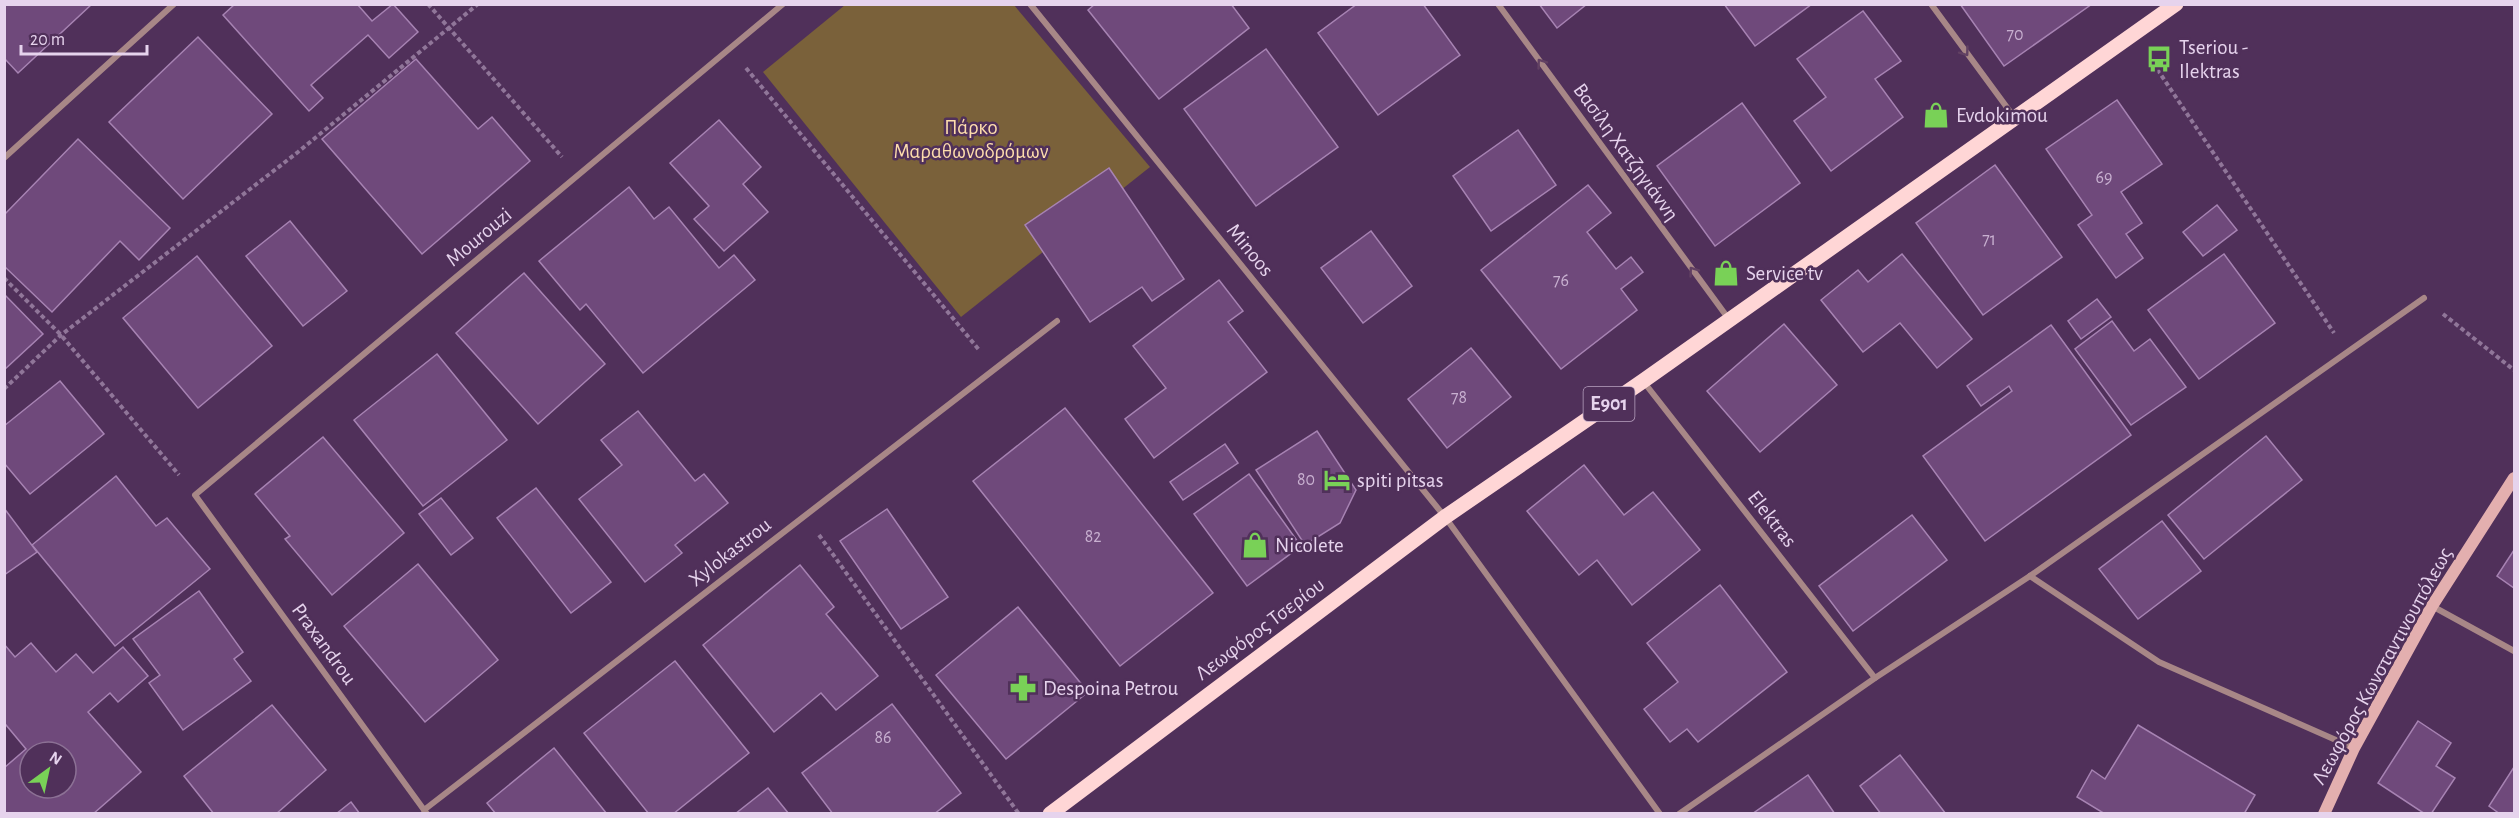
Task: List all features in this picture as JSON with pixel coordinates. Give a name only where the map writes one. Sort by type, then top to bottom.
[{"type":"main road","name":"Λεωφόρος Τσερίου","points":[[1050,813],[1445,517],[1643,381],[1728,318],[2176,4]]},
{"type":"street","points":[[4,158],[174,4]]},
{"type":"street","name":"Mourouzi","points":[[195,495],[783,4]]},
{"type":"street","name":"Minoos","points":[[1030,4],[1445,517],[1660,813]]},
{"type":"street","name":"Βασίλη Χατζηγιάννη","points":[[1498,4],[1728,318]]},
{"type":"street","points":[[1931,4],[2014,118]]},
{"type":"street","points":[[1679,813],[1875,678],[2030,576],[2424,298]]},
{"type":"street","name":"Xylokastrou","points":[[426,812],[1057,321]]},
{"type":"street","name":"Elektras","points":[[1643,381],[1875,678]]},
{"type":"street","name":"Λεωφόρος Κωνσταντινουπόλεως","points":[[2324,813],[2354,748],[2432,606],[2514,478]]},
{"type":"street","name":"Praxandrou","points":[[195,495],[426,812]]},
{"type":"street","points":[[2030,576],[2159,662],[2354,748]]},
{"type":"street","points":[[2432,606],[2514,651]]},
{"type":"path","points":[[428,4],[578,175]]},
{"type":"path","points":[[4,389],[61,335],[298,153],[478,4]]},
{"type":"path","points":[[2134,34],[2347,352]]},
{"type":"path","points":[[730,49],[994,368]]},
{"type":"path","points":[[4,278],[61,335],[195,495]]},
{"type":"path","points":[[2424,298],[2514,370]]},
{"type":"path","points":[[805,515],[1019,813]]},
{"type":"green space","name":"Πάρκο Μαραθωνοδρόμων","points":[[845,5],[1014,5],[1150,167],[961,317],[763,72]]},
{"type":"building","points":[[4,4],[92,4],[18,73],[4,58]]},
{"type":"building","points":[[235,4],[357,4],[372,21],[393,4],[418,32],[389,58],[368,35],[311,85],[323,98],[309,111],[223,15]]},
{"type":"building","points":[[1095,4],[1231,4],[1249,28],[1159,99],[1088,10]]},
{"type":"building","points":[[1357,4],[1423,4],[1460,55],[1378,115],[1318,33]]},
{"type":"building","points":[[1539,4],[1587,4],[1557,28]]},
{"type":"building","points":[[1724,4],[1812,4],[1755,46]]},
{"type":"building","points":[[1960,4],[2092,4],[2004,66]]},
{"type":"building","points":[[1863,11],[1901,61],[1875,79],[1903,117],[1831,171],[1794,121],[1826,97],[1797,59]]},
{"type":"building","points":[[198,37],[272,114],[183,199],[109,122]]},
{"type":"building","points":[[1266,49],[1338,147],[1256,206],[1184,109]]},
{"type":"building","points":[[416,59],[478,129],[492,117],[530,161],[422,254],[322,139]]},
{"type":"building","points":[[2117,100],[2162,164],[2121,192],[2142,223],[2126,234],[2143,258],[2116,278],[2078,225],[2092,215],[2046,149]]},
{"type":"building","points":[[1742,103],[1800,183],[1715,246],[1657,166]]},
{"type":"building","points":[[719,120],[761,167],[743,184],[768,212],[724,251],[694,219],[709,206],[670,163]]},
{"type":"building","points":[[1518,130],[1556,185],[1491,231],[1453,176]]},
{"type":"building","points":[[78,139],[170,228],[139,260],[120,241],[52,312],[4,266],[4,215]]},
{"type":"building","points":[[1995,165],[2062,257],[1983,315],[1916,223]]},
{"type":"building","points":[[1109,168],[1184,279],[1152,301],[1142,287],[1090,322],[1025,225]]},
{"type":"building","points":[[1588,185],[1611,213],[1587,232],[1616,269],[1631,257],[1643,272],[1621,289],[1637,310],[1561,369],[1481,270]]},
{"type":"building","points":[[629,187],[654,219],[669,207],[719,268],[734,255],[755,280],[643,373],[586,304],[580,310],[539,261]]},
{"type":"building","points":[[2217,205],[2237,230],[2203,256],[2183,232]]},
{"type":"building","points":[[290,221],[347,291],[303,326],[246,256]]},
{"type":"building","points":[[1371,231],[1412,286],[1363,323],[1321,268]]},
{"type":"building","points":[[1902,254],[1972,339],[1937,368],[1900,323],[1863,352],[1821,300],[1858,270],[1868,282]]},
{"type":"building","points":[[2224,254],[2275,323],[2199,379],[2148,310]]},
{"type":"building","points":[[197,256],[272,346],[198,408],[123,318]]},
{"type":"building","points":[[524,273],[605,364],[538,424],[456,333]]},
{"type":"building","points":[[1219,280],[1243,311],[1228,322],[1267,372],[1154,458],[1125,419],[1166,388],[1133,346]]},
{"type":"building","points":[[4,294],[43,334],[4,370]]},
{"type":"building","points":[[2097,299],[2111,317],[2081,339],[2068,321]]},
{"type":"building","points":[[2112,321],[2134,351],[2150,339],[2186,387],[2131,425],[2075,349]]},
{"type":"building","points":[[1784,324],[1837,385],[1760,452],[1707,391]]},
{"type":"building","points":[[2051,325],[2131,435],[1985,541],[1923,456],[2012,391],[2009,386],[1981,406],[1967,386]]},
{"type":"building","points":[[1471,348],[1511,397],[1447,448],[1408,399]]},
{"type":"building","points":[[437,354],[507,440],[423,506],[354,420]]},
{"type":"building","points":[[60,381],[104,434],[30,494],[4,463],[4,426]]},
{"type":"building","points":[[1065,408],[1213,593],[1120,666],[973,481]]},
{"type":"building","points":[[638,411],[695,481],[704,474],[728,503],[675,545],[682,553],[645,582],[579,499],[622,465],[601,440]]},
{"type":"building","points":[[1317,431],[1356,490],[1340,523],[1305,545],[1256,470]]},
{"type":"building","points":[[2266,436],[2302,480],[2204,559],[2168,515]]},
{"type":"building","points":[[323,437],[404,533],[332,595],[285,539],[290,536],[255,494]]},
{"type":"building","points":[[1225,444],[1238,463],[1183,500],[1170,482]]},
{"type":"building","points":[[1584,465],[1624,515],[1653,492],[1700,550],[1632,605],[1597,560],[1579,575],[1527,511]]},
{"type":"building","points":[[1249,474],[1301,546],[1247,586],[1194,514]]},
{"type":"building","points":[[116,476],[156,526],[167,518],[210,569],[115,646],[32,545]]},
{"type":"building","points":[[536,488],[611,582],[571,613],[497,518]]},
{"type":"building","points":[[441,498],[473,538],[451,555],[419,514]]},
{"type":"building","points":[[4,508],[37,552],[4,575]]},
{"type":"building","points":[[887,509],[948,597],[901,629],[840,541]]},
{"type":"building","points":[[1912,515],[1947,560],[1853,631],[1819,586]]},
{"type":"building","points":[[2162,521],[2201,571],[2138,619],[2099,569]]},
{"type":"building","points":[[2514,550],[2514,588],[2497,576]]},
{"type":"building","points":[[418,564],[498,660],[425,722],[344,626]]},
{"type":"building","points":[[800,565],[834,607],[826,614],[878,676],[836,710],[821,693],[774,732],[703,645]]},
{"type":"building","points":[[1720,585],[1787,672],[1698,742],[1687,729],[1670,742],[1644,709],[1678,682],[1647,643]]},
{"type":"building","points":[[199,591],[243,652],[234,659],[251,681],[183,730],[149,683],[160,675],[133,639]]},
{"type":"building","points":[[1018,607],[1088,692],[1006,759],[936,675]]},
{"type":"building","points":[[31,643],[56,672],[76,654],[93,673],[123,647],[148,676],[118,702],[110,693],[88,712],[141,772],[93,814],[4,814],[4,768],[18,756],[18,800],[78,800],[78,740],[18,740],[6,725],[4,726],[4,644],[15,657]]},
{"type":"building","points":[[675,661],[749,753],[673,814],[649,814],[584,733]]},
{"type":"building","points":[[892,704],[961,793],[934,814],[833,814],[802,773]]},
{"type":"building","points":[[272,705],[326,770],[276,814],[214,814],[184,776]]},
{"type":"building","points":[[2418,721],[2451,743],[2436,766],[2455,778],[2431,814],[2425,814],[2378,783]]},
{"type":"building","points":[[2138,725],[2255,795],[2244,814],[2105,814],[2077,797],[2092,770],[2105,779]]},
{"type":"building","points":[[554,748],[607,814],[496,814],[487,803]]},
{"type":"building","points":[[1900,755],[1946,814],[1881,814],[1860,786]]},
{"type":"building","points":[[2514,767],[2514,814],[2500,814],[2489,806]]},
{"type":"building","points":[[1808,775],[1835,814],[1752,814]]},
{"type":"building","points":[[768,788],[789,814],[735,814]]},
{"type":"building","points":[[351,802],[360,814],[336,814]]},
{"type":"place","name":"Tseriou - Ilektras","points":[[2159,59]]},
{"type":"place","name":"Evdokimou","points":[[1936,115]]},
{"type":"place","name":"Service tv","points":[[1726,273]]},
{"type":"place","name":"spiti pitsas","points":[[1337,480]]},
{"type":"place","name":"Nicolete","points":[[1255,545]]},
{"type":"place","name":"Despoina Petrou","points":[[1023,688]]}]
